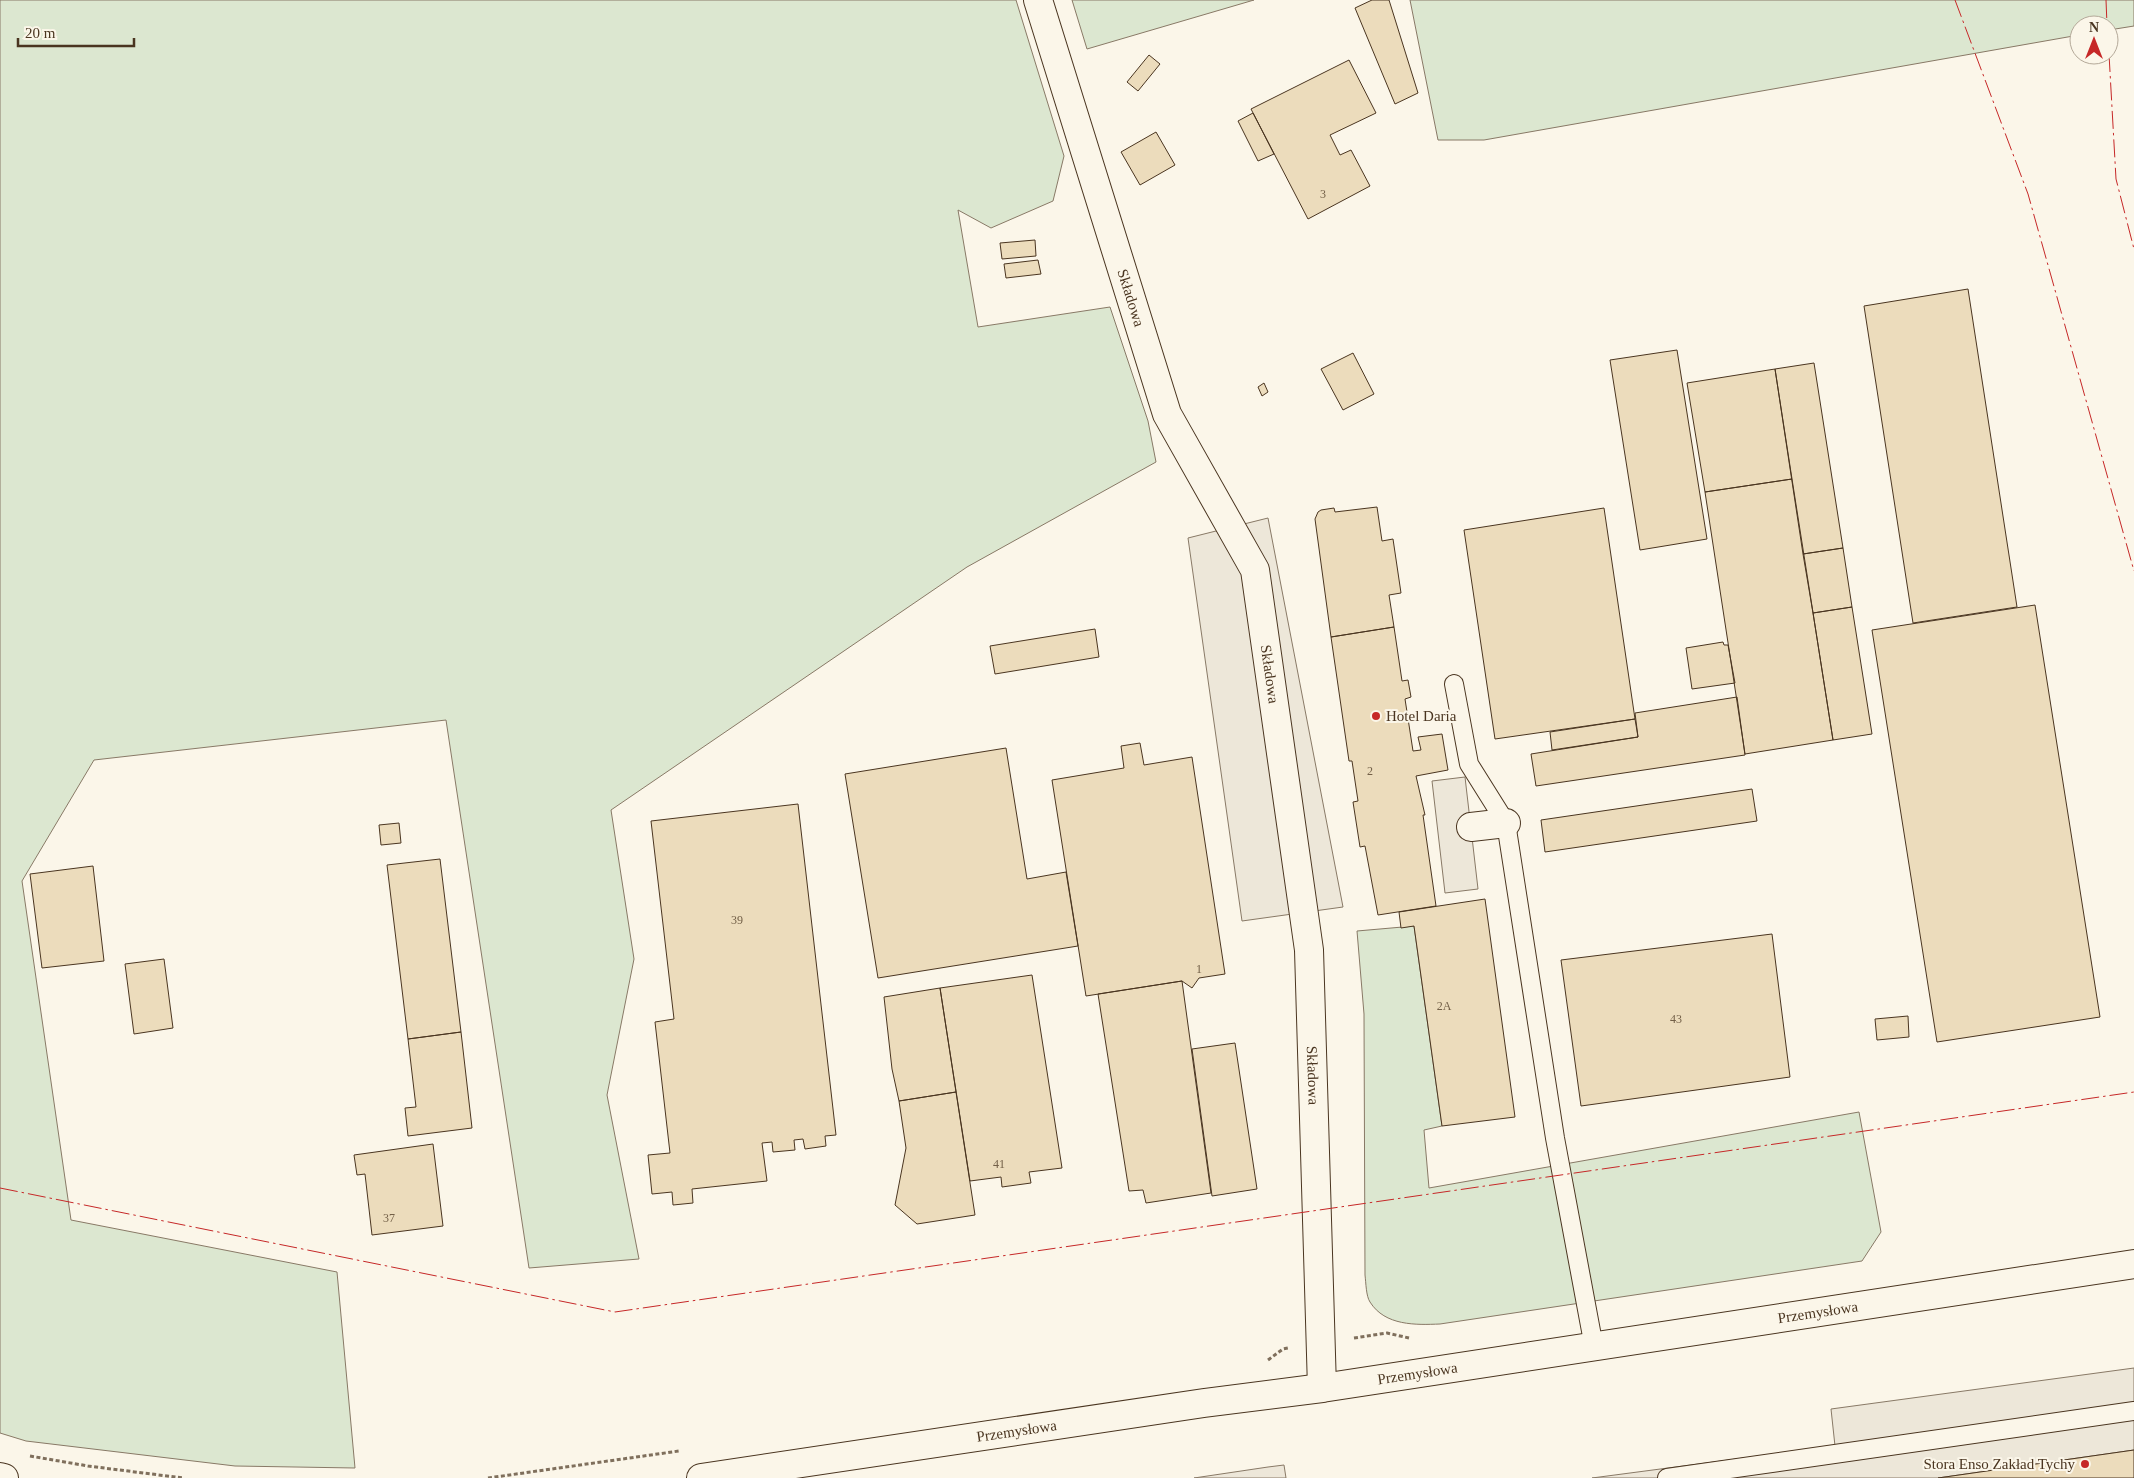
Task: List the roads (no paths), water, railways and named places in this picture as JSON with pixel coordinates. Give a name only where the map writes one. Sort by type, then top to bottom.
[{"type":"street","name":"Składowa","points":[[1038,0],[1167,414],[1255,570],[1308,950],[1322,1388]]},
{"type":"street","points":[[1471,827],[1506,823]]},
{"type":"street","name":"Przemysłowa","points":[[701,1478],[1204,1403],[1322,1388],[2134,1264]]},
{"type":"street","points":[[0,1477],[4,1478]]},
{"type":"lane","points":[[1454,684],[1470,764],[1506,823],[1554,1138],[1594,1347]]},
{"type":"lane","points":[[1667,1478],[2134,1412]]},
{"type":"place","name":"Hotel Daria","points":[[1376,716]]},
{"type":"place","name":"Stora Enso Zakład Tychy","points":[[2085,1464]]}]
